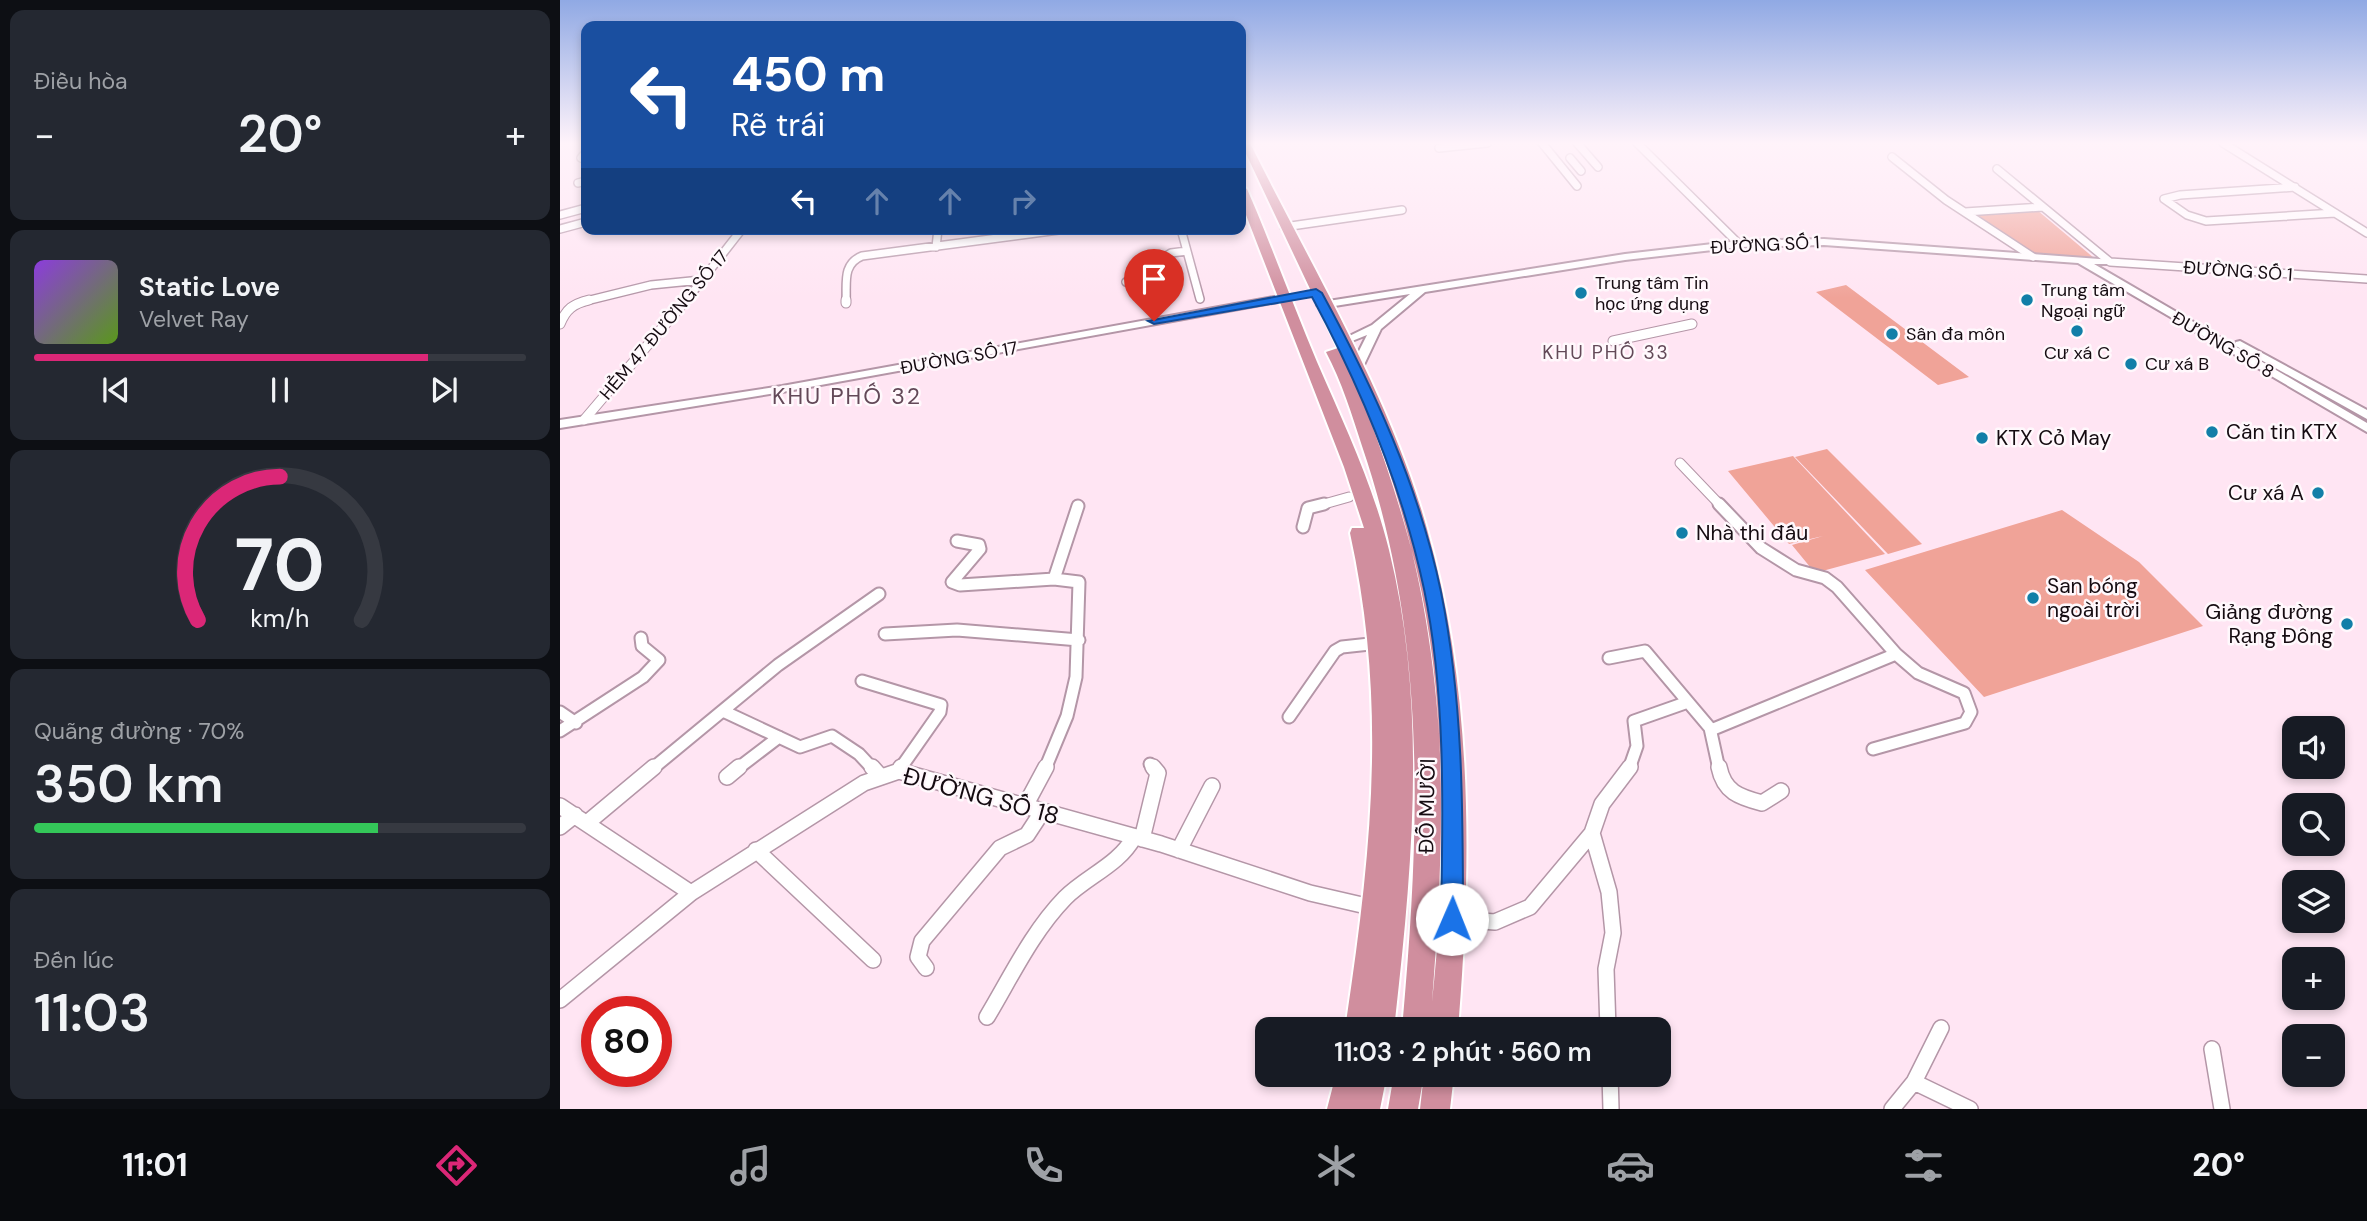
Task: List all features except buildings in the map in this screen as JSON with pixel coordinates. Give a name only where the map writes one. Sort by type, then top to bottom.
[{"type":"highway","name":"ĐỖ MƯỜI","points":[[1257,195],[1301,302]]},
{"type":"highway","name":"ĐỖ MƯỜI","points":[[1269,195],[1284,228],[1301,302],[1299,349],[1349,497],[1372,583],[1379,643],[1384,750],[1382,839],[1386,909],[1362,1017]]},
{"type":"highway","name":"ĐỖ MƯỜI","points":[[1246,211],[1301,302],[1356,369],[1397,466],[1435,604],[1446,687],[1453,808],[1452,919],[1445,1017]]},
{"type":"highway","name":"ĐỖ MƯỜI","points":[[1336,343],[1388,485],[1412,581],[1420,647],[1428,739],[1427,869],[1417,1017]]},
{"type":"highway","points":[[1299,349],[1336,343]]},
{"type":"highway","name":"ĐỖ MƯỜI","points":[[1299,349],[1331,409],[1362,497],[1385,573],[1395,636],[1401,754],[1386,909],[1381,1017]]},
{"type":"highway","points":[[1342,1109],[1348,1087]]},
{"type":"highway","points":[[1365,1109],[1369,1087]]},
{"type":"highway","points":[[1403,1109],[1407,1087]]},
{"type":"highway","points":[[1435,1109],[1437,1087]]},
{"type":"street","points":[[1689,195],[1739,244]]},
{"type":"street","points":[[1942,195],[2033,257]]},
{"type":"street","points":[[2028,195],[2110,262]]},
{"type":"street","points":[[2184,195],[2164,199],[2187,215],[2206,220],[2335,213]]},
{"type":"street","points":[[2307,195],[2367,233]]},
{"type":"street","points":[[1965,212],[2042,206]]},
{"type":"street","points":[[560,215],[581,209]]},
{"type":"street","points":[[1284,228],[1402,210]]},
{"type":"street","points":[[560,229],[581,223]]},
{"type":"street","name":"HẺM 47 ĐƯỜNG SỐ 17","points":[[584,421],[737,235]]},
{"type":"street","points":[[936,247],[937,235]]},
{"type":"street","points":[[846,303],[847,269],[852,260],[1023,235]]},
{"type":"street","points":[[1183,235],[1200,299]]},
{"type":"street","name":"ĐƯỜNG SỐ 1","points":[[1301,302],[1366,298],[1739,244],[1814,242],[2367,279]]},
{"type":"street","points":[[1125,282],[1171,253],[1187,251]]},
{"type":"street","name":"ĐƯỜNG SỐ 8","points":[[2080,261],[2367,415]]},
{"type":"street","name":"ĐƯỜNG SỐ 8","points":[[2096,262],[2315,399],[2367,428]]},
{"type":"street","points":[[560,324],[565,312],[576,303],[651,285],[701,280]]},
{"type":"street","points":[[1336,343],[1376,327],[1423,288]]},
{"type":"street","points":[[1366,298],[1382,309],[1386,318]]},
{"type":"street","name":"ĐƯỜNG SỐ 17","points":[[560,424],[1301,302]]},
{"type":"street","points":[[1613,341],[1692,324]]},
{"type":"street","points":[[1356,369],[1376,327]]},
{"type":"street","points":[[2315,399],[2328,394]]},
{"type":"street","points":[[1680,463],[1761,548],[1796,570],[1825,578],[1838,587],[1896,654],[1918,673],[1964,693],[1971,712],[1965,723],[1873,749]]},
{"type":"street","points":[[1303,527],[1308,508],[1314,503],[1349,497]]},
{"type":"street","points":[[1054,579],[1078,506]]},
{"type":"street","points":[[957,541],[979,545],[980,549],[952,582],[960,585],[1054,579],[1079,582],[1079,658],[1068,710],[1044,776],[1024,807]]},
{"type":"street","points":[[560,827],[581,819],[723,711],[778,665],[879,594]]},
{"type":"street","points":[[885,634],[957,630],[1079,639]]},
{"type":"street","points":[[560,731],[643,677],[659,660],[642,646],[641,638]]},
{"type":"street","points":[[1289,716],[1335,651],[1342,647],[1379,643]]},
{"type":"street","points":[[1609,658],[1645,651],[1711,730],[1719,779],[1737,798],[1762,803],[1781,791]]},
{"type":"street","points":[[1711,730],[1885,661],[1896,654]]},
{"type":"street","points":[[862,681],[941,705],[940,712],[899,771]]},
{"type":"street","points":[[1452,919],[1495,922],[1530,907],[1592,833],[1602,804],[1633,764],[1637,746],[1634,721],[1688,702]]},
{"type":"street","points":[[723,711],[800,747],[832,736],[859,754],[880,776]]},
{"type":"street","points":[[560,712],[576,723]]},
{"type":"street","points":[[727,777],[779,737]]},
{"type":"street","points":[[987,1017],[1057,906],[1081,882],[1127,851],[1138,838],[1158,773],[1150,764]]},
{"type":"street","name":"ĐƯỜNG SỐ 18","points":[[560,1000],[691,893],[756,850],[880,776],[899,771],[914,773],[1179,850],[1310,893],[1386,909]]},
{"type":"street","points":[[1179,850],[1212,786]]},
{"type":"street","points":[[560,806],[691,893]]},
{"type":"street","points":[[926,968],[918,957],[922,941],[1000,848],[1027,835],[1042,812]]},
{"type":"street","points":[[1592,833],[1609,892],[1613,933],[1606,970],[1608,1017]]},
{"type":"street","points":[[756,850],[873,960]]},
{"type":"street","points":[[1892,1109],[1914,1082],[1941,1028]]},
{"type":"street","points":[[2212,1049],[2222,1109]]},
{"type":"street","points":[[1914,1082],[1970,1109]]},
{"type":"street","points":[[1610,1087],[1611,1109]]},
{"type":"shaded area","points":[[2037,210],[2094,258],[2036,254],[1975,214]]},
{"type":"shaded area","name":"Sân đa môn","points":[[1846,285],[1969,377],[1938,385],[1816,292]]},
{"type":"shaded area","points":[[1827,449],[1922,544],[1888,554],[1795,457]]},
{"type":"shaded area","points":[[1793,456],[1885,554],[1815,573],[1792,545],[1823,536],[1789,544],[1728,471]]},
{"type":"shaded area","name":"San bóng ngoài trời","points":[[2062,510],[2139,562],[2203,626],[1984,697],[1865,570]]},
{"type":"place","name":"Trung tâm Tin học ứng dụng","points":[[1581,293]]},
{"type":"place","name":"Trung tâm Ngoại ngữ","points":[[2027,300]]},
{"type":"place","name":"Cư xá C","points":[[2077,331]]},
{"type":"place","name":"Sân đa môn","points":[[1892,334]]},
{"type":"place","name":"Cư xá B","points":[[2131,364]]},
{"type":"place","name":"Căn tin KTX","points":[[2212,432]]},
{"type":"place","name":"KTX Cỏ May","points":[[1982,438]]},
{"type":"place","name":"Cư xá A","points":[[2318,493]]},
{"type":"place","name":"Nhà thi đấu","points":[[1682,533]]},
{"type":"place","name":"San bóng ngoài trời","points":[[2033,598]]},
{"type":"place","name":"Giảng đường Rạng Đông","points":[[2347,624]]},
{"type":"district","name":"KHU PHỐ 33","points":[[1606,352]]},
{"type":"district","name":"KHU PHỐ 32","points":[[847,396]]},
{"type":"route","points":[[1154,321],[1316,293],[1356,369],[1397,466],[1418,534],[1440,631],[1453,808],[1452,919]]}]
